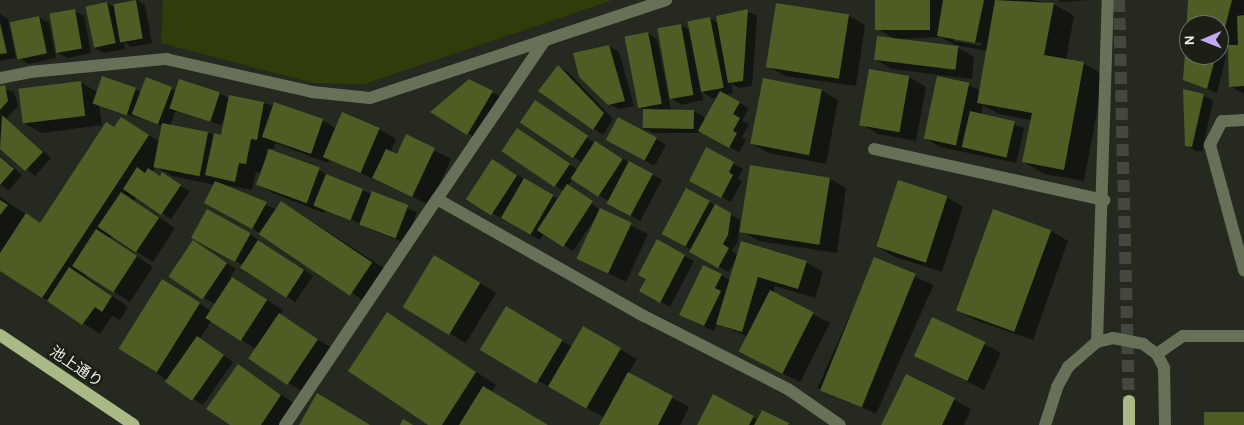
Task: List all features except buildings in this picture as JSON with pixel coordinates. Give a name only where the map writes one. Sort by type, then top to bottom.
[{"type":"main road","name":"池上通り","points":[[0,335],[134,425]]},
{"type":"main road","points":[[1129,401],[1129,425]]},
{"type":"street","points":[[0,78],[166,59],[312,92],[370,98],[666,0]]},
{"type":"street","points":[[1097,342],[1104,200],[1108,0]]},
{"type":"street","points":[[286,425],[545,40]]},
{"type":"street","points":[[1244,120],[1222,120],[1210,145],[1244,270]]},
{"type":"street","points":[[874,149],[1104,200]]},
{"type":"street","points":[[438,198],[644,316],[788,389],[840,425]]},
{"type":"street","points":[[1157,354],[1183,336],[1244,336]]},
{"type":"street","points":[[1045,425],[1057,387],[1068,367],[1097,342],[1113,338],[1143,344],[1157,354],[1164,368],[1164,425]]},
{"type":"green space","points":[[163,0],[613,0],[364,84],[313,83],[161,43]]},
{"type":"tunnel","points":[[1119,0],[1129,401]]}]
